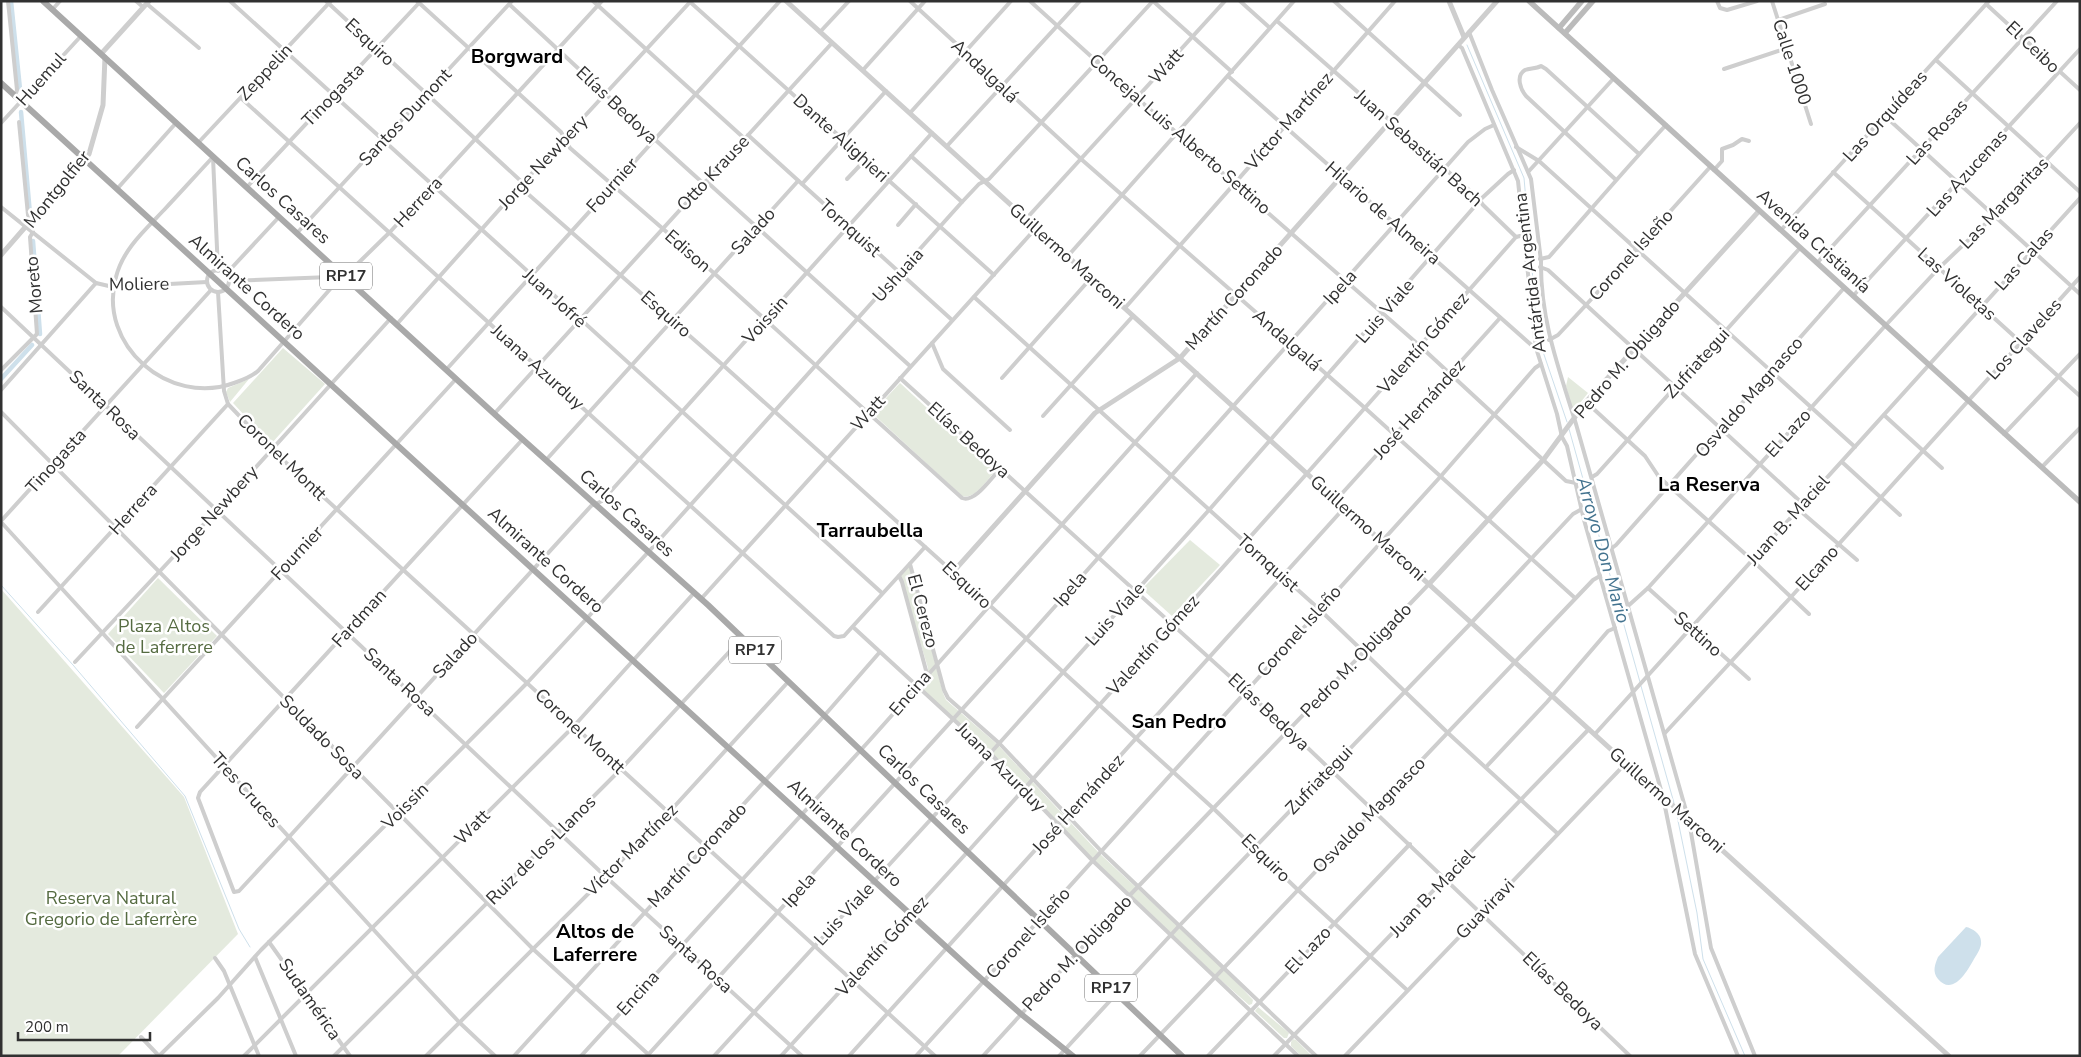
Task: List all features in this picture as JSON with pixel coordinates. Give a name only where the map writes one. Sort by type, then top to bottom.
[{"type":"main road","name":"Carlos Casares","points":[[43,1],[297,233],[342,278],[397,324],[494,414],[547,459],[594,504],[701,599],[1182,1056]]},
{"type":"main road","name":"Avenida Cristianía","points":[[1529,1],[1968,402],[2079,500]]},
{"type":"main road","points":[[1558,28],[1582,1]]},
{"type":"main road","points":[[1565,33],[1593,1]]},
{"type":"main road","name":"Almirante Cordero","points":[[1,83],[985,982],[1073,1056]]},
{"type":"street","points":[[8,1],[17,90],[15,96]]},
{"type":"street","points":[[52,10],[60,1]]},
{"type":"street","points":[[136,1],[146,4],[199,48]]},
{"type":"street","name":"Tornquist","points":[[593,1],[695,95],[802,184],[952,320]]},
{"type":"street","name":"Herrera","points":[[224,387],[254,374],[342,278],[390,232],[476,140],[602,1]]},
{"type":"street","name":"Fournier","points":[[446,370],[653,139],[780,1]]},
{"type":"street","points":[[820,32],[848,1]]},
{"type":"street","name":"Andalgalá","points":[[910,1],[1081,159],[1396,435],[1575,598]]},
{"type":"street","points":[[863,70],[925,1]]},
{"type":"street","points":[[910,113],[1011,1]]},
{"type":"street","name":"Concejal Luis Alberto Settino","points":[[1030,1],[1137,98],[1420,346],[1566,481],[1576,483]]},
{"type":"street","points":[[947,146],[1080,1]]},
{"type":"street","name":"Hilario de Almeira","points":[[1153,1],[1285,126],[1537,350]]},
{"type":"street","name":"Ushuaia","points":[[647,552],[775,413],[962,202],[1042,123],[1153,1]]},
{"type":"street","name":"Watt","points":[[1026,218],[1225,1]]},
{"type":"street","points":[[1240,1],[1270,28]]},
{"type":"street","points":[[1067,257],[1294,1]]},
{"type":"street","points":[[1334,1],[1426,82],[1460,115]]},
{"type":"street","name":"Víctor Martínez","points":[[1125,308],[1395,1]]},
{"type":"street","points":[[1449,1],[1464,37]]},
{"type":"street","name":"Martín Coronado","points":[[953,572],[1099,410],[1180,358],[1497,1]]},
{"type":"street","points":[[1717,1],[1720,8],[1727,10],[1757,1]]},
{"type":"street","name":"Calle 1000","points":[[1772,1],[1811,124]]},
{"type":"street","name":"Las Rosas","points":[[1817,263],[2057,1]]},
{"type":"street","name":"Juan Jofré","points":[[233,2],[481,231],[882,593]]},
{"type":"street","name":"Esquiro","points":[[329,2],[570,231],[724,366],[953,572],[1214,809],[1298,890],[1407,990]]},
{"type":"street","name":"Zeppelin","points":[[198,142],[329,2]]},
{"type":"street","name":"Tinogasta","points":[[247,187],[418,2]]},
{"type":"street","name":"Edison","points":[[418,2],[561,132],[570,148],[765,319],[962,498],[965,500],[972,498],[1000,469]]},
{"type":"street","name":"Dante Alighieri","points":[[690,2],[994,274]]},
{"type":"street","name":"Jorge Newbery","points":[[397,324],[690,2]]},
{"type":"street","name":"Guillermo Marconi","points":[[787,2],[1949,1056]]},
{"type":"street","name":"Santos Dumont","points":[[297,233],[511,3]]},
{"type":"street","name":"Elías Bedoya","points":[[511,3],[653,139],[910,366]]},
{"type":"street","name":"El Ceibo","points":[[1988,3],[2080,90]]},
{"type":"street","name":"Las Orquídeas","points":[[1781,230],[1988,3]]},
{"type":"street","points":[[103,56],[146,4]]},
{"type":"street","points":[[1778,20],[1825,4]]},
{"type":"street","name":"Juan Sebastián Bach","points":[[1277,21],[1480,201],[1516,237]]},
{"type":"street","name":"Antártida Argentina","points":[[1469,32],[1522,161],[1529,171],[1533,185],[1544,312],[1549,340],[1554,349],[1565,395],[1592,477],[1689,821],[1711,948],[1755,1056]]},
{"type":"street","name":"Huemul","points":[[1,123],[80,36]]},
{"type":"street","name":"Otto Krause","points":[[494,414],[832,43]]},
{"type":"street","name":"Antártida Argentina","points":[[1458,45],[1462,48],[1514,170],[1520,191],[1537,350],[1567,446],[1600,576],[1663,797],[1695,954],[1738,1056]]},
{"type":"street","points":[[1724,69],[1787,48]]},
{"type":"street","name":"Las Azucenas","points":[[1853,296],[2080,49]]},
{"type":"street","name":"Montgolfier","points":[[1,255],[32,222],[89,154],[101,117],[105,90],[103,56]]},
{"type":"street","points":[[1936,60],[2080,192]]},
{"type":"street","points":[[1615,179],[1565,134],[1523,92],[1520,79],[1523,71],[1541,66],[1639,154]]},
{"type":"street","points":[[1529,171],[1565,134],[1614,78]]},
{"type":"street","points":[[802,184],[886,91]]},
{"type":"street","name":"Juana Azurduy","points":[[241,98],[834,636],[841,637],[852,627],[990,753],[1093,861],[1298,1056]]},
{"type":"street","points":[[1884,116],[2080,294]]},
{"type":"street","points":[[19,122],[28,215],[32,222]]},
{"type":"street","points":[[117,189],[176,123]]},
{"type":"street","name":"Las Margaritas","points":[[1885,326],[1939,268],[1994,216],[2080,123]]},
{"type":"street","name":"Ipela","points":[[648,1055],[838,848],[1173,476],[1472,138],[1494,125]]},
{"type":"street","points":[[1540,259],[1549,257],[1615,179],[1666,125]]},
{"type":"street","name":"Voissin","points":[[594,504],[602,501],[932,133]]},
{"type":"street","name":"Coronel Isleño","points":[[1549,340],[1556,336],[1586,305],[1636,249],[1713,168],[1722,161],[1722,149],[1742,139],[1749,141]]},
{"type":"street","points":[[1516,147],[1539,161],[1592,208],[1854,447]]},
{"type":"street","points":[[911,156],[962,202]]},
{"type":"street","points":[[214,157],[126,252],[118,268],[113,306],[119,329],[142,365],[173,383],[205,388],[224,387]]},
{"type":"street","points":[[214,157],[218,270]]},
{"type":"street","points":[[847,179],[865,160]]},
{"type":"street","name":"Luis Viale","points":[[714,1056],[875,881],[1209,510],[1433,257],[1480,201],[1514,170]]},
{"type":"street","name":"Las Violetas","points":[[1833,172],[2080,396]]},
{"type":"street","name":"Salado","points":[[547,459],[798,181]]},
{"type":"street","name":"Las Calas","points":[[1929,365],[2080,198]]},
{"type":"street","points":[[898,225],[916,204]]},
{"type":"street","points":[[1,207],[96,282]]},
{"type":"street","name":"Pedro M. Obligado","points":[[983,1056],[1130,896],[1489,520],[1544,459],[1586,402],[1759,210]]},
{"type":"street","points":[[226,274],[279,217]]},
{"type":"street","name":"Watt","points":[[701,599],[1036,228]]},
{"type":"street","name":"Moreto","points":[[33,232],[30,238],[38,329],[34,337]]},
{"type":"street","points":[[1516,237],[1524,235]]},
{"type":"street","name":"Valentín Gómez","points":[[781,1056],[1033,780],[1516,237]]},
{"type":"street","name":"Zufriategui","points":[[1592,477],[1628,440],[1800,248]]},
{"type":"street","points":[[1540,267],[1548,270],[1803,504]]},
{"type":"street","points":[[218,270],[226,274],[229,281],[226,288],[218,292],[210,290],[207,282],[210,274],[218,270]]},
{"type":"street","name":"Los Claveles","points":[[1968,402],[2080,277]]},
{"type":"street","points":[[229,281],[342,278]]},
{"type":"street","points":[[1002,378],[1091,278]]},
{"type":"street","name":"Moliere","points":[[42,344],[96,282],[114,287],[207,282]]},
{"type":"street","name":"Osvaldo Magnasco","points":[[1612,548],[1772,371],[1844,288]]},
{"type":"street","name":"Tinogasta","points":[[1,521],[210,290]]},
{"type":"street","points":[[218,292],[224,387],[228,404]]},
{"type":"street","name":"Tornquist","points":[[974,297],[1319,609],[1448,733],[1558,833]]},
{"type":"street","name":"Santa Rosa","points":[[1,307],[511,788],[802,1056]]},
{"type":"street","points":[[1043,416],[1133,316]]},
{"type":"street","name":"Jorge Newbery","points":[[75,662],[217,510],[390,318]]},
{"type":"street","name":"José Hernández","points":[[1337,499],[1500,318]]},
{"type":"street","name":"El Lazo","points":[[1628,606],[1648,588],[1885,326]]},
{"type":"street","points":[[1554,349],[1556,336]]},
{"type":"street","points":[[1,370],[34,337]]},
{"type":"street","points":[[932,343],[943,369],[1010,430]]},
{"type":"street","points":[[1,390],[42,344]]},
{"type":"street","points":[[2004,434],[2080,354]]},
{"type":"street","name":"Coronel Isleño","points":[[916,1056],[1441,476],[1535,368],[1541,364]]},
{"type":"street","name":"Juan B. Maciel","points":[[1632,693],[1929,365]]},
{"type":"street","name":"Encina","points":[[581,1056],[861,749],[1196,373]]},
{"type":"street","name":"Elías Bedoya","points":[[900,378],[1246,690],[1410,844],[1630,1056]]},
{"type":"street","name":"Fournier","points":[[137,727],[164,700],[456,379]]},
{"type":"street","points":[[1586,402],[1645,456],[1656,474],[1809,614]]},
{"type":"street","name":"Elcano","points":[[1665,733],[1968,402]]},
{"type":"street","name":"Herrera","points":[[38,612],[228,404]]},
{"type":"street","name":"Coronel Montt","points":[[228,404],[271,450],[935,1056]]},
{"type":"street","name":"Soldado Sosa","points":[[1,412],[533,949],[648,1055]]},
{"type":"street","points":[[1884,415],[1942,468]]},
{"type":"street","points":[[2042,467],[2080,428]]},
{"type":"street","name":"Fardman","points":[[234,892],[198,798],[200,792],[523,438]]},
{"type":"street","points":[[1842,462],[1900,515]]},
{"type":"street","name":"Salado","points":[[234,892],[238,891],[289,837],[594,504]]},
{"type":"street","name":"José Hernández","points":[[849,1056],[1345,507]]},
{"type":"street","name":"Zufriategui","points":[[1060,1056],[1171,934],[1472,622],[1573,514],[1582,509]]},
{"type":"street","points":[[1798,510],[1857,560]]},
{"type":"street","name":"Tres Cruces","points":[[1,521],[415,975],[459,1022],[495,1056]]},
{"type":"street","points":[[852,627],[925,547]]},
{"type":"street","name":"Voissin","points":[[159,1056],[329,881],[527,682],[647,552]]},
{"type":"street","name":"El Cerezo","points":[[910,564],[946,696],[962,710]]},
{"type":"street","points":[[899,576],[927,675]]},
{"type":"street","name":"Osvaldo Magnasco","points":[[1140,1056],[1575,598],[1593,580],[1600,576]]},
{"type":"street","name":"Settino","points":[[1648,588],[1749,679]]},
{"type":"street","name":"Watt","points":[[244,1056],[574,726],[694,593]]},
{"type":"street","points":[[1486,767],[1608,631],[1615,628]]},
{"type":"street","name":"Ruiz de los Llanos","points":[[334,1056],[621,769],[742,638]]},
{"type":"street","name":"Martín Coronado","points":[[514,1056],[824,716],[879,653]]},
{"type":"street","name":"Víctor Martínez","points":[[426,1056],[668,813],[788,682]]},
{"type":"street","points":[[1595,734],[1632,693]]},
{"type":"street","name":"Juana Azurduy","points":[[962,710],[999,743],[1101,851],[1316,1056]]},
{"type":"street","name":"Juan B. Maciel","points":[[1274,1056],[1590,729]]},
{"type":"street","name":"Guaviravi","points":[[1345,1056],[1626,763]]},
{"type":"street","name":"El Lazo","points":[[1208,1056],[1410,844]]},
{"type":"street","name":"Sudamérica","points":[[269,942],[350,1056]]},
{"type":"street","points":[[255,957],[296,1056]]},
{"type":"street","points":[[215,958],[222,966],[258,1056]]},
{"type":"street","points":[[141,1037],[159,1056]]},
{"type":"green space","points":[[283,348],[325,384],[271,444],[233,403]]},
{"type":"green space","points":[[1568,377],[1588,393],[1573,412],[1566,386]]},
{"type":"green space","points":[[249,379],[230,402],[226,392],[228,388]]},
{"type":"green space","points":[[900,383],[995,471],[972,495],[962,496],[872,413]]},
{"type":"green space","points":[[1190,540],[1220,565],[1172,616],[1142,589]]},
{"type":"green space","points":[[909,564],[946,700],[997,744],[1100,854],[1223,968],[1253,1000],[1252,1004],[1249,1005],[1214,974],[1093,859],[989,750],[918,687],[927,675],[928,668],[899,576]]},
{"type":"green space","name":"Plaza Altos de Laferrere","points":[[158,578],[217,636],[164,693],[108,634]]},
{"type":"green space","name":"Reserva Natural Gregorio de Laferrère","points":[[1,589],[184,797],[238,934],[118,1056],[1,1056]]},
{"type":"green space","points":[[1258,1007],[1289,1033],[1287,1038],[1284,1038],[1255,1011]]},
{"type":"green space","points":[[1293,1039],[1312,1056],[1301,1056],[1291,1046]]},
{"type":"water","points":[[1966,927],[1980,936],[1980,948],[1959,980],[1949,985],[1944,984],[1935,974],[1938,957]]},
{"type":"waterway","points":[[11,1],[20,89]]},
{"type":"waterway","name":"Arroyo Don Mario","points":[[1467,45],[1524,178],[1538,337],[1567,422]]},
{"type":"waterway","points":[[21,112],[30,214]]},
{"type":"waterway","points":[[33,241],[40,334]]},
{"type":"waterway","points":[[1,379],[32,345]]},
{"type":"waterway","name":"Arroyo Don Mario","points":[[1569,429],[1640,682]]},
{"type":"waterway","points":[[1,585],[73,665],[185,796],[239,929],[250,947]]},
{"type":"waterway","name":"Arroyo Don Mario","points":[[1641,686],[1674,803]]},
{"type":"waterway","name":"Arroyo Don Mario","points":[[1676,811],[1697,913],[1703,959],[1745,1056]]},
{"type":"district","name":"Borgward","points":[[517,56]]},
{"type":"district","name":"La Reserva","points":[[1709,484]]},
{"type":"district","name":"Tarraubella","points":[[870,530]]},
{"type":"district","name":"San Pedro","points":[[1179,721]]},
{"type":"district","name":"Altos de Laferrere","points":[[595,942]]}]
